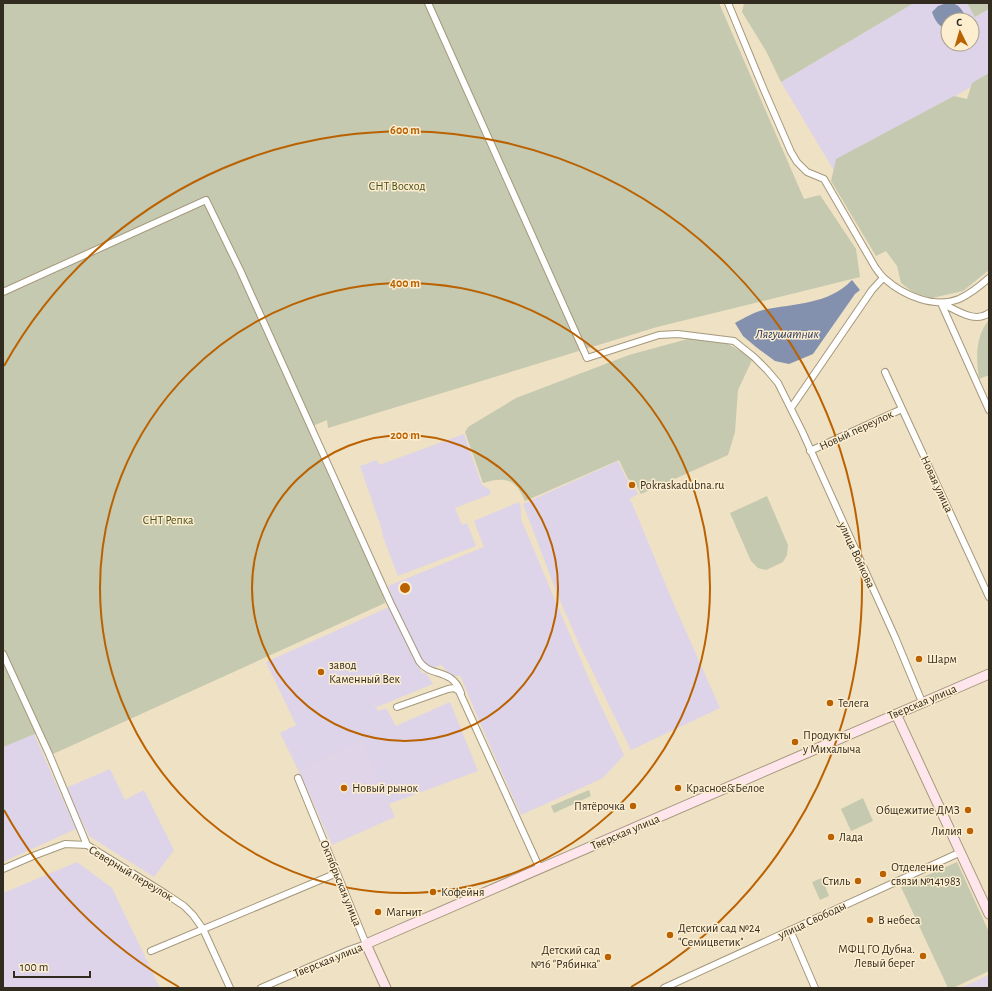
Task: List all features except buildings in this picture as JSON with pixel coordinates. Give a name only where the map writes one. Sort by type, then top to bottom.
[{"type":"main road","name":"Тверская улица","points":[[366,944],[989,674]]},
{"type":"main road","points":[[896,714],[989,914]]},
{"type":"main road","name":"Октябрьская улица","points":[[366,944],[386,988]]},
{"type":"street","name":"улица Войкова","points":[[428,3],[587,358],[660,335],[678,334],[734,341],[767,370],[778,383],[791,408],[895,637],[922,702]]},
{"type":"street","points":[[728,3],[794,157],[807,172],[824,179],[875,267],[884,278],[898,289],[924,300],[941,302],[958,300],[976,289],[989,278]]},
{"type":"street","points":[[3,292],[206,200],[240,270],[390,602],[419,661],[424,668],[444,674],[458,684],[540,869]]},
{"type":"street","points":[[791,408],[872,290],[884,278]]},
{"type":"street","points":[[941,302],[970,317],[984,317],[989,313]]},
{"type":"street","points":[[941,302],[989,410]]},
{"type":"street","name":"Новая улица","points":[[885,372],[989,596]]},
{"type":"street","name":"Новый переулок","points":[[810,451],[902,409]]},
{"type":"street","points":[[3,654],[49,754],[87,845]]},
{"type":"street","points":[[397,707],[448,689],[456,689],[461,693]]},
{"type":"street","name":"Октябрьская улица","points":[[298,778],[366,944]]},
{"type":"street","name":"Северный переулок","points":[[3,869],[65,844],[87,845],[184,906],[203,929],[230,988]]},
{"type":"street","name":"улица Свободы","points":[[664,988],[960,852]]},
{"type":"street","points":[[151,951],[338,873]]},
{"type":"street","points":[[790,930],[815,988]]},
{"type":"street","name":"Тверская улица","points":[[261,988],[366,944]]},
{"type":"shaded area","points":[[914,3],[967,3],[973,12],[940,12],[940,52],[980,52],[980,15],[989,9],[989,76],[833,169],[781,82]]},
{"type":"shaded area","points":[[464,434],[482,485],[489,489],[491,494],[455,508],[462,525],[467,523],[476,546],[398,576],[382,534],[383,533],[360,466],[377,460],[379,465]]},
{"type":"shaded area","points":[[618,461],[629,484],[634,486],[638,494],[629,499],[720,708],[631,750],[579,644],[558,596],[523,504]]},
{"type":"shaded area","points":[[519,502],[521,508],[521,519],[595,693],[624,755],[603,778],[521,815],[460,675],[453,677],[441,665],[432,668],[423,662],[395,605],[388,586],[484,547],[474,521]]},
{"type":"shaded area","points":[[389,607],[422,673],[426,673],[433,684],[377,707],[372,698],[378,711],[386,708],[396,726],[450,702],[478,771],[389,804],[361,742],[299,772],[280,733],[296,725],[266,662]]},
{"type":"shaded area","points":[[34,734],[76,829],[3,862],[3,747]]},
{"type":"shaded area","name":"Новый рынок","points":[[361,742],[395,817],[332,845],[299,772]]},
{"type":"shaded area","points":[[110,769],[125,800],[144,790],[174,850],[154,877],[89,836],[66,788]]},
{"type":"shaded area","points":[[77,862],[112,888],[160,988],[3,988],[3,893]]},
{"type":"shaded area","points":[[989,975],[989,988],[961,988]]},
{"type":"green space","points":[[3,3],[719,3],[804,199],[820,195],[856,249],[860,277],[657,327],[328,428],[327,420],[308,428],[381,585],[385,603],[53,754],[42,731],[3,747]]},
{"type":"green space","points":[[744,3],[914,3],[781,82],[766,51],[742,12]]},
{"type":"green space","points":[[967,3],[989,3],[989,9],[980,14],[980,12],[972,12]]},
{"type":"green space","points":[[989,73],[989,270],[963,291],[932,298],[914,293],[901,283],[897,266],[886,251],[876,256],[831,181],[836,159],[954,96],[967,99],[972,83]]},
{"type":"green space","points":[[989,320],[989,375],[979,379],[977,356],[979,340],[984,326]]},
{"type":"green space","points":[[695,337],[721,340],[753,358],[738,390],[735,432],[728,455],[641,494],[635,483],[628,479],[619,460],[525,501],[518,488],[509,481],[498,480],[483,483],[465,432],[468,427],[516,398],[629,355]]},
{"type":"green space","points":[[767,496],[788,545],[787,555],[783,562],[766,570],[758,568],[751,561],[730,513]]},
{"type":"green space","points":[[589,790],[591,796],[554,813],[551,806]]},
{"type":"green space","points":[[863,798],[873,821],[851,831],[841,809]]},
{"type":"green space","points":[[957,862],[989,932],[989,971],[953,988],[948,988],[901,887]]},
{"type":"green space","points":[[822,878],[829,896],[820,900],[812,882]]},
{"type":"water","points":[[947,3],[954,4],[963,12],[940,12],[940,25],[934,18],[932,12],[938,6]]},
{"type":"water","name":"Лягушатник","points":[[852,280],[860,290],[855,294],[813,354],[789,364],[775,361],[756,347],[743,336],[735,323],[760,311],[822,299],[843,288]]},
{"type":"place","name":"Pokraskadubna.ru","points":[[632,485]]},
{"type":"place","name":"Шарм","points":[[919,659]]},
{"type":"place","name":"завод Каменный Век","points":[[321,672]]},
{"type":"place","name":"Телега","points":[[830,703]]},
{"type":"place","name":"Продукты у Михалыча","points":[[795,742]]},
{"type":"place","name":"Новый рынок","points":[[344,788]]},
{"type":"place","name":"Красное&Белое","points":[[678,788]]},
{"type":"place","name":"Пятёрочка","points":[[633,806]]},
{"type":"place","name":"Общежитие ДМЗ","points":[[968,810]]},
{"type":"place","name":"Лилия","points":[[970,831]]},
{"type":"place","name":"Лада","points":[[831,837]]},
{"type":"place","name":"Отделение связи №141983","points":[[883,874]]},
{"type":"place","name":"Стиль","points":[[858,881]]},
{"type":"place","name":"Кофейня","points":[[433,892]]},
{"type":"place","name":"Магнит","points":[[378,912]]},
{"type":"place","name":"В небеса","points":[[870,920]]},
{"type":"place","name":"Детский сад №24 \"Семицветик\"","points":[[670,935]]},
{"type":"place","name":"МФЦ ГО Дубна. Левый берег","points":[[923,956]]},
{"type":"place","name":"Детский сад №16 \"Рябинка\"","points":[[608,957]]},
{"type":"park label","name":"СНТ Восход","points":[[397,186]]},
{"type":"park label","name":"СНТ Репка","points":[[168,520]]}]
